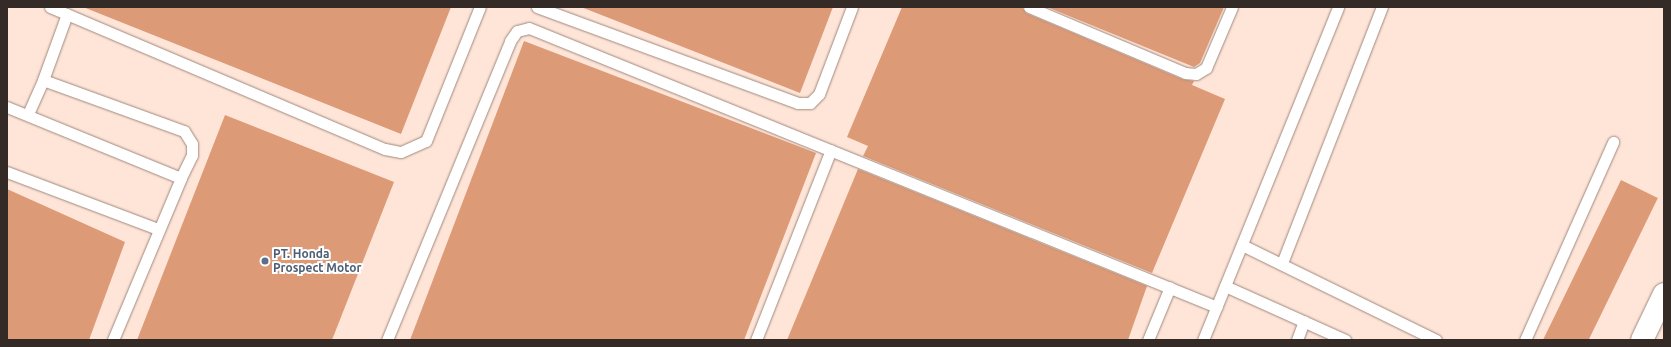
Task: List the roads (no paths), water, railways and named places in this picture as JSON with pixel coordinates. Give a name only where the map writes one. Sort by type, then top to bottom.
[{"type":"main road","points":[[1642,340],[1664,294]]},
{"type":"lane","points":[[50,7],[385,148],[401,152],[426,141],[480,7]]},
{"type":"lane","points":[[536,7],[798,102],[810,103],[819,94],[852,7]]},
{"type":"lane","points":[[1029,7],[1185,73],[1196,74],[1206,68],[1232,7]]},
{"type":"lane","points":[[1203,340],[1338,7]]},
{"type":"lane","points":[[1282,263],[1382,7]]},
{"type":"lane","points":[[28,114],[43,80],[67,14]]},
{"type":"lane","points":[[387,340],[510,41],[517,31],[529,28],[1217,307]]},
{"type":"lane","points":[[43,80],[184,131],[192,144],[192,155],[158,229],[113,340]]},
{"type":"lane","points":[[7,107],[28,114],[181,178]]},
{"type":"lane","points":[[1525,340],[1613,142]]},
{"type":"lane","points":[[756,340],[831,150]]},
{"type":"lane","points":[[7,172],[158,229]]},
{"type":"lane","points":[[1242,245],[1282,263],[1436,340]]},
{"type":"lane","points":[[1225,286],[1345,340]]},
{"type":"lane","points":[[1148,340],[1170,287]]},
{"type":"lane","points":[[1297,340],[1304,322]]},
{"type":"place","name":"PT. Honda Prospect Motor","points":[[265,261]]}]
